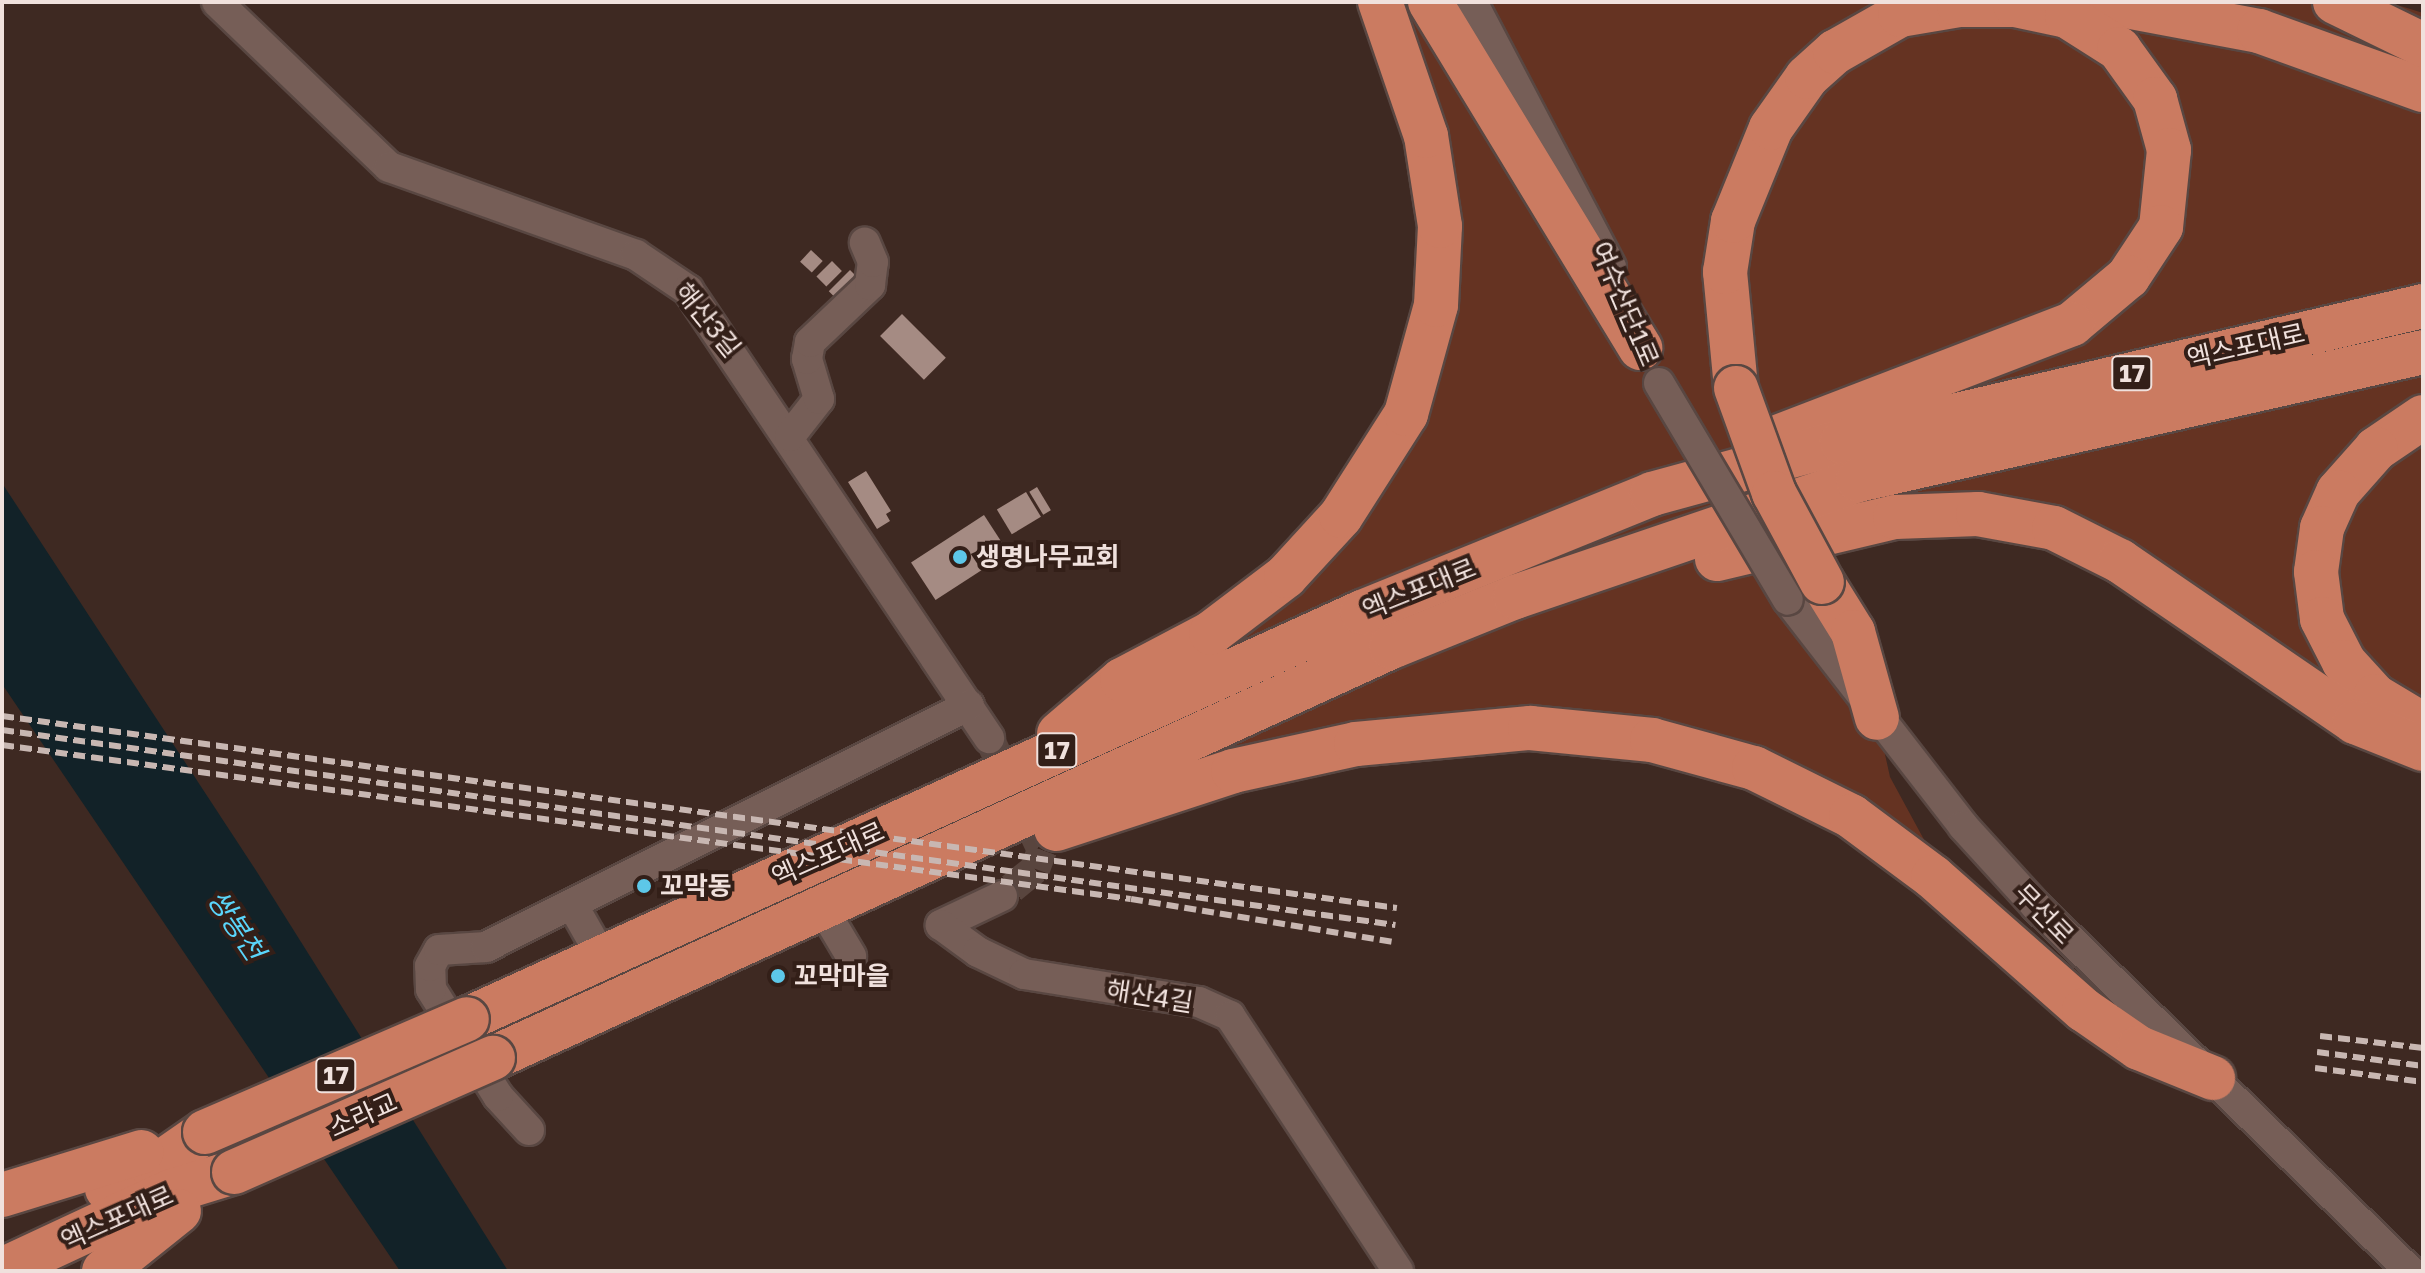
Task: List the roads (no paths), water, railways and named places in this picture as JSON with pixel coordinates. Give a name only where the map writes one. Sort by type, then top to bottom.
[{"type":"highway","points":[[1025,765],[1122,680],[1211,633],[1286,576],[1341,516],[1406,414],[1436,305],[1440,226],[1426,136],[1380,2]]},
{"type":"highway","points":[[1430,2],[1649,366]]},
{"type":"highway","points":[[2104,2],[2259,31],[2423,90]]},
{"type":"highway","points":[[2335,2],[2423,45]]},
{"type":"highway","points":[[2388,2],[2423,13]]},
{"type":"highway","points":[[1652,494],[1820,415],[2072,324],[2102,303],[2152,246],[2167,203],[2169,150],[2155,99],[2106,37],[2067,16],[2015,5],[1912,9],[1835,52],[1807,77],[1771,128],[1747,177],[1725,272],[1736,388],[1774,493],[1805,591],[1853,632],[1877,718]]},
{"type":"highway","name":"엑스포대로","points":[[467,1019],[1362,612],[1652,494],[1842,442],[2423,306]]},
{"type":"highway","name":"엑스포대로","points":[[493,1058],[1391,647],[1515,597],[1858,480],[2423,352]]},
{"type":"highway","points":[[2423,417],[2376,449],[2338,492],[2322,528],[2316,572],[2322,619],[2344,662],[2375,696],[2423,725]]},
{"type":"highway","points":[[1391,647],[1489,632],[1672,571],[1851,524],[1992,515],[2087,541],[2346,716],[2423,749]]},
{"type":"highway","points":[[823,909],[1269,762],[1463,731],[1602,731],[1720,757],[1822,799],[1933,877],[2084,1010],[2139,1048],[2213,1078]]},
{"type":"highway","name":"소라교","points":[[205,1132],[467,1019]]},
{"type":"highway","name":"소라교","points":[[234,1172],[493,1058]]},
{"type":"highway","points":[[2,1195],[205,1132]]},
{"type":"highway","name":"엑스포대로","points":[[2,1236],[153,1168],[205,1132]]},
{"type":"highway","points":[[104,1271],[234,1172]]},
{"type":"highway","name":"엑스포대로","points":[[2,1270],[169,1192],[234,1172]]},
{"type":"highway","points":[[52,1271],[179,1211]]},
{"type":"street","name":"해산3길","points":[[217,2],[389,167],[636,255],[670,274],[715,324],[989,738]]},
{"type":"street","name":"여수산단1로","points":[[1472,2],[1590,221],[1649,366],[1805,591]]},
{"type":"street","points":[[790,436],[819,399],[807,359],[810,342],[870,285],[873,262],[865,243]]},
{"type":"street","points":[[529,1130],[498,1096],[428,976],[439,950],[475,952],[573,906],[969,705]]},
{"type":"street","name":"무선로","points":[[1877,718],[2036,906],[2410,1271]]},
{"type":"street","name":"해산4길","points":[[1002,896],[941,925],[978,952],[1024,974],[1199,1002],[1230,1016],[1398,1271]]},
{"type":"street","points":[[573,906],[602,957]]},
{"type":"street","points":[[823,909],[851,956]]},
{"type":"water","name":"쌍봉천","points":[[2,483],[257,872],[508,1271],[400,1271],[2,684]]},
{"type":"tunnel","points":[[989,738],[1042,850],[1035,869],[1002,896]]},
{"type":"railway","points":[[2,716],[1397,908]]},
{"type":"railway","points":[[2,730],[1395,925]]},
{"type":"railway","points":[[2,745],[1131,899],[1394,942]]},
{"type":"railway","points":[[2320,1036],[2423,1048]]},
{"type":"railway","points":[[2317,1052],[2423,1066]]},
{"type":"railway","points":[[2315,1068],[2423,1082]]},
{"type":"place","name":"생명나무교회","points":[[960,557]]},
{"type":"place","name":"꼬막동","points":[[644,886]]},
{"type":"place","name":"꼬막마을","points":[[778,976]]}]
